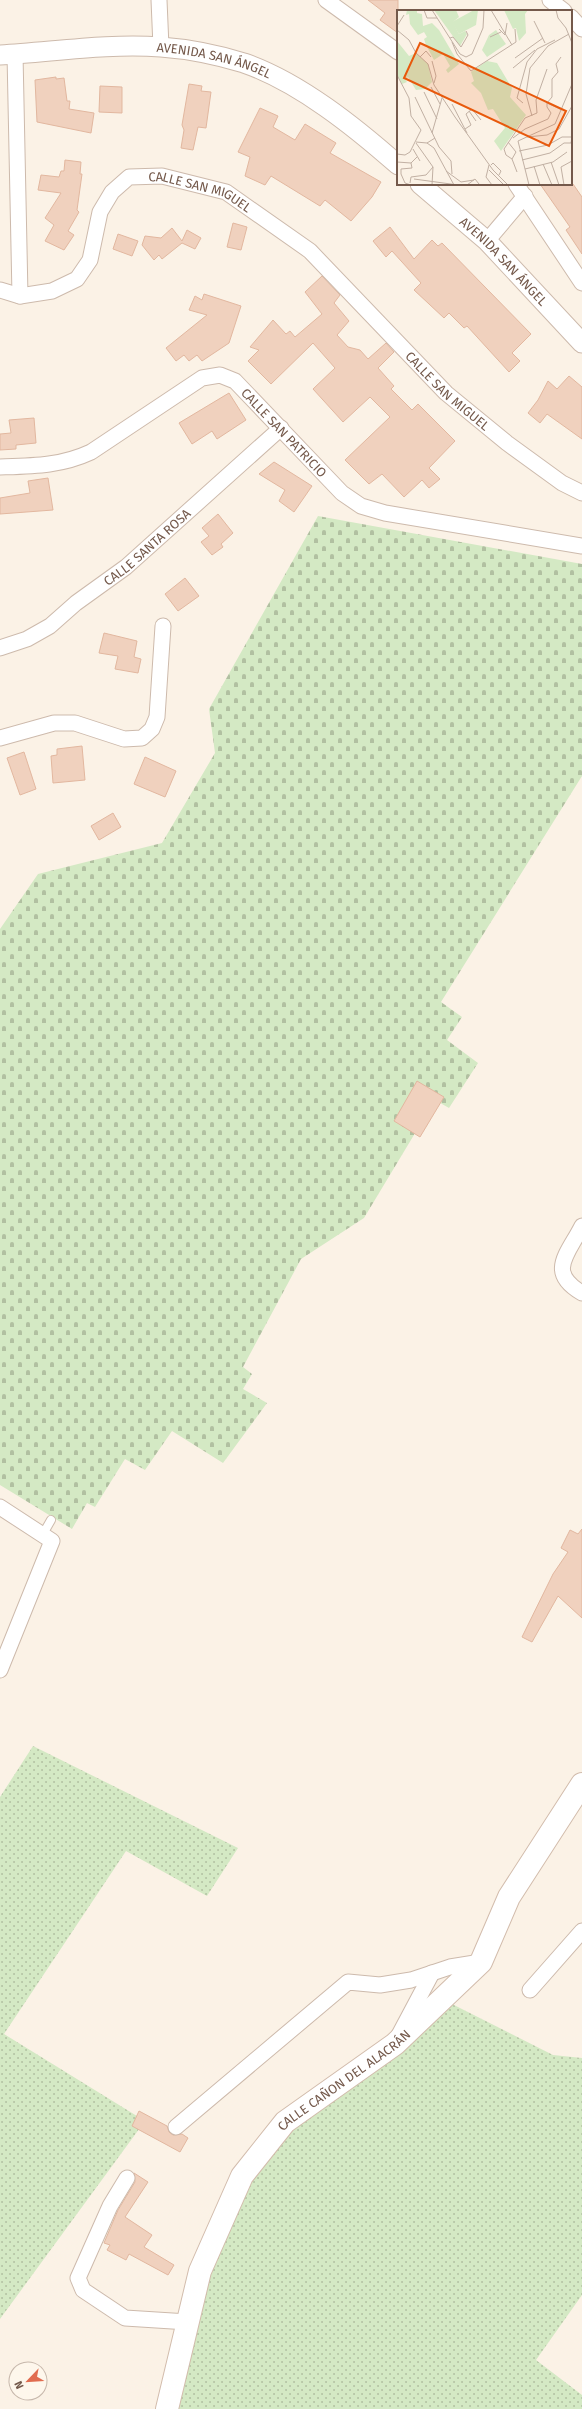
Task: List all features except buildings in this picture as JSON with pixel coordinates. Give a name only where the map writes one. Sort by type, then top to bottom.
[{"type":"main road","name":"CALLE CAÑON DEL ALACRÁN","points":[[167,2409],[200,2271],[242,2176],[285,2122],[395,2044],[481,1962],[509,1897],[582,1784]]},
{"type":"street","points":[[159,0],[161,47]]},
{"type":"street","points":[[326,0],[397,51]]},
{"type":"street","points":[[572,18],[582,29]]},
{"type":"street","name":"AVENIDA SAN ÁNGEL","points":[[7,55],[111,47],[161,47],[206,54],[244,63],[289,85],[354,126],[397,163]]},
{"type":"street","points":[[0,290],[20,296],[7,55]]},
{"type":"street","name":"CALLE SAN MIGUEL","points":[[20,296],[52,291],[77,279],[90,260],[100,212],[112,192],[129,177],[162,176],[226,192],[310,251],[446,393],[513,448],[562,483],[582,493]]},
{"type":"street","name":"AVENIDA SAN ÁNGEL","points":[[421,185],[487,241],[582,343]]},
{"type":"street","points":[[517,185],[582,283]]},
{"type":"street","points":[[487,241],[525,196]]},
{"type":"street","name":"CALLE SAN PATRICIO","points":[[0,467],[48,466],[73,460],[91,452],[202,378],[220,375],[235,381],[282,428],[342,493],[361,506],[385,513],[582,546]]},
{"type":"street","name":"CALLE SANTA ROSA","points":[[0,648],[27,639],[50,626],[76,603],[126,567],[282,428]]},
{"type":"street","points":[[0,738],[54,723],[75,723],[124,739],[142,738],[152,730],[157,717],[163,626]]},
{"type":"street","points":[[582,1226],[562,1266],[563,1277],[569,1285],[582,1293]]},
{"type":"street","points":[[0,1507],[48,1538],[0,1670]]},
{"type":"street","points":[[530,1990],[582,1931]]},
{"type":"street","points":[[176,2127],[348,1982],[380,1985],[412,1980],[450,1967],[481,1962]]},
{"type":"street","points":[[395,2044],[432,1973]]},
{"type":"street","points":[[127,2178],[110,2206],[78,2278],[83,2290],[125,2318],[188,2322]]},
{"type":"lane","points":[[48,1538],[51,1520]]},
{"type":"green space","points":[[318,516],[582,564],[582,776],[441,1002],[462,1017],[447,1040],[478,1063],[449,1108],[435,1100],[364,1218],[301,1259],[243,1367],[252,1374],[243,1389],[267,1403],[223,1463],[172,1431],[145,1470],[125,1459],[95,1507],[87,1503],[72,1529],[0,1485],[0,929],[38,874],[162,843],[215,753],[209,709]]},
{"type":"green space","points":[[33,1746],[238,1848],[207,1896],[126,1851],[4,2034],[145,2121],[0,2319],[0,1797]]},
{"type":"green space","points":[[452,2004],[553,2055],[582,2058],[582,2295],[536,2360],[582,2395],[582,2409],[167,2409],[200,2271],[285,2122]]}]
